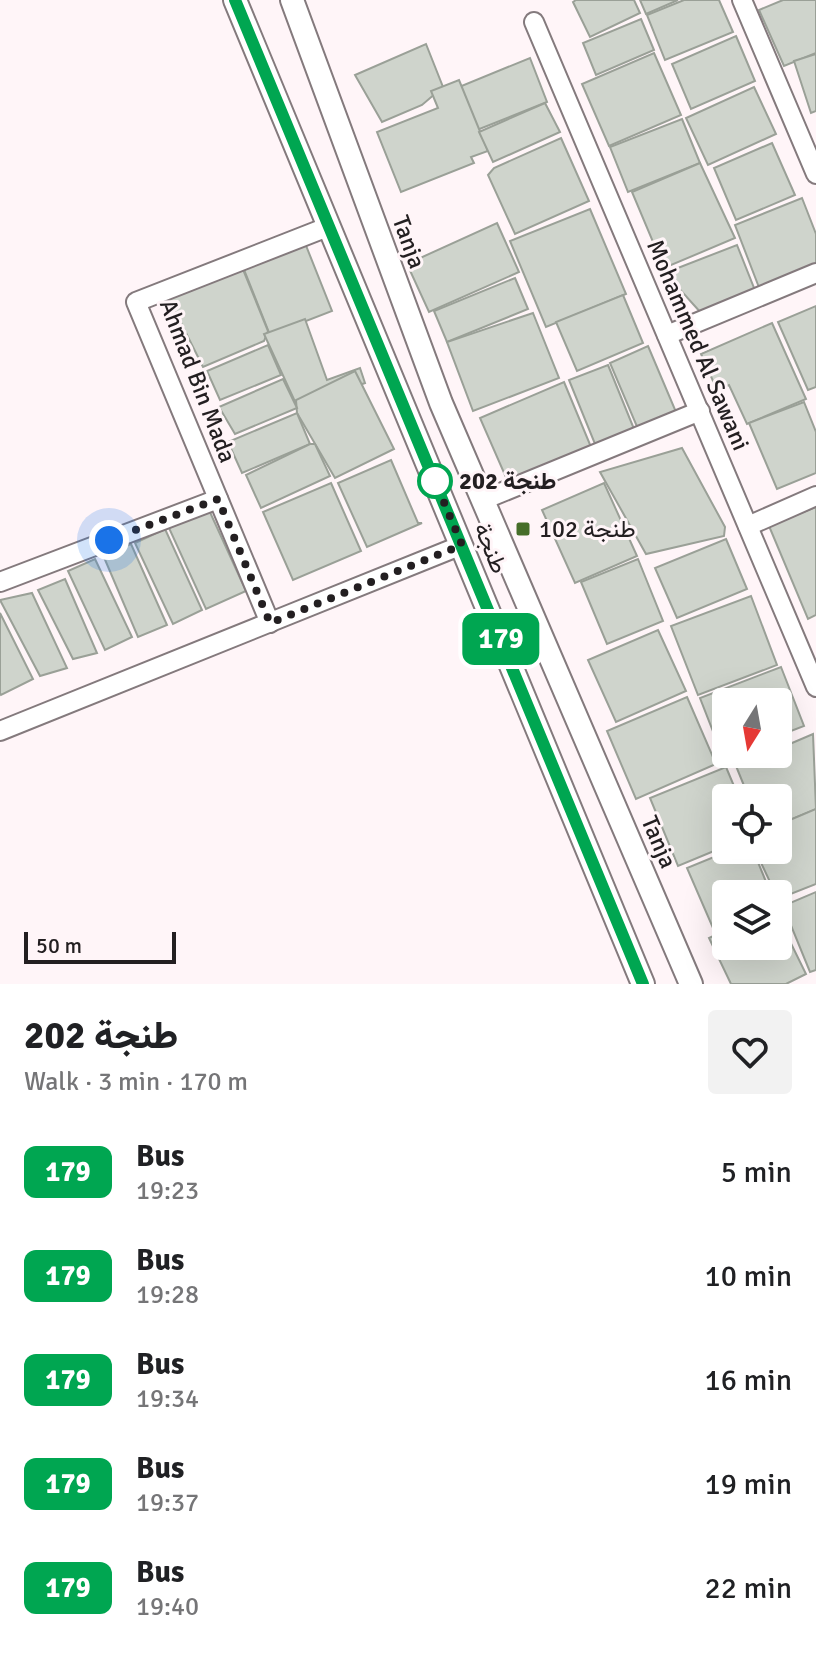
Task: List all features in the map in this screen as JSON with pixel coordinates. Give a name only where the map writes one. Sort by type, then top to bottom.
[{"type":"street","name":"طنجة","points":[[235,0],[643,984]]},
{"type":"street","name":"Tanja","points":[[292,0],[441,403],[691,984]]},
{"type":"street","points":[[742,0],[816,174]]},
{"type":"street","name":"Mohammed Al Sawani","points":[[534,22],[816,687]]},
{"type":"street","name":"Ahmad Bin Mada","points":[[270,623],[136,302],[330,226]]},
{"type":"street","points":[[667,335],[816,273]]},
{"type":"street","points":[[483,500],[700,411]]},
{"type":"street","points":[[748,526],[816,496]]},
{"type":"street","points":[[0,582],[218,499]]},
{"type":"street","points":[[0,731],[462,545]]},
{"type":"building","points":[[634,0],[640,13],[590,37],[573,2]]},
{"type":"building","points":[[640,0],[678,0],[646,14]]},
{"type":"building","points":[[684,0],[719,0],[733,32],[665,60],[647,15]]},
{"type":"building","points":[[783,0],[816,0],[816,53],[784,66],[759,10]]},
{"type":"building","points":[[641,19],[654,50],[596,75],[583,43]]},
{"type":"building","points":[[736,36],[755,81],[691,109],[672,64]]},
{"type":"building","points":[[426,44],[443,87],[422,105],[382,122],[355,75]]},
{"type":"building","points":[[654,53],[681,115],[609,146],[582,84]]},
{"type":"building","points":[[816,54],[816,111],[811,113],[794,61]]},
{"type":"building","points":[[530,58],[547,102],[477,130],[459,87]]},
{"type":"building","points":[[459,80],[488,151],[471,157],[474,163],[401,192],[377,132],[438,108],[431,91]]},
{"type":"building","points":[[754,87],[776,134],[708,165],[686,118]]},
{"type":"building","points":[[545,103],[560,132],[493,162],[479,132]]},
{"type":"building","points":[[682,119],[700,163],[628,192],[610,147]]},
{"type":"building","points":[[561,138],[589,201],[515,234],[488,175],[494,168]]},
{"type":"building","points":[[772,143],[795,195],[736,220],[714,168]]},
{"type":"building","points":[[700,163],[735,238],[664,268],[632,192]]},
{"type":"building","points":[[802,198],[816,234],[816,268],[760,290],[735,225]]},
{"type":"building","points":[[590,209],[626,294],[546,327],[510,241]]},
{"type":"building","points":[[497,223],[519,272],[429,312],[407,264]]},
{"type":"building","points":[[305,243],[332,311],[270,335],[243,267]]},
{"type":"building","points":[[737,245],[756,293],[702,314],[665,273]]},
{"type":"building","points":[[240,262],[268,331],[264,341],[203,367],[167,295]]},
{"type":"building","points":[[515,278],[528,309],[447,342],[434,311]]},
{"type":"building","points":[[623,295],[643,343],[577,371],[556,322]]},
{"type":"building","points":[[816,306],[816,387],[808,390],[778,322]]},
{"type":"building","points":[[533,313],[559,378],[473,411],[447,342]]},
{"type":"building","points":[[305,319],[327,380],[360,368],[365,383],[297,406],[264,334]]},
{"type":"building","points":[[772,323],[806,399],[747,424],[729,385],[717,390],[701,354]]},
{"type":"building","points":[[268,345],[281,375],[220,400],[207,371]]},
{"type":"building","points":[[648,346],[676,412],[638,429],[610,363]]},
{"type":"building","points":[[608,365],[634,429],[595,444],[569,380]]},
{"type":"building","points":[[355,371],[394,449],[335,478],[297,413],[296,400]]},
{"type":"building","points":[[283,379],[297,408],[235,434],[219,407]]},
{"type":"building","points":[[564,382],[591,447],[508,482],[480,418]]},
{"type":"building","points":[[804,402],[816,432],[816,473],[777,489],[749,423]]},
{"type":"building","points":[[297,413],[310,444],[242,473],[228,442]]},
{"type":"building","points":[[315,444],[330,476],[261,508],[246,475]]},
{"type":"building","points":[[682,448],[725,527],[724,536],[646,554],[600,472]]},
{"type":"building","points":[[391,460],[418,523],[422,523],[367,547],[338,483]]},
{"type":"building","points":[[331,483],[361,551],[293,580],[263,512]]},
{"type":"building","points":[[604,483],[637,556],[575,583],[542,510]]},
{"type":"building","points":[[816,507],[816,615],[808,619],[769,526]]},
{"type":"building","points":[[209,510],[246,591],[206,609],[169,528]]},
{"type":"building","points":[[165,529],[202,610],[173,624],[135,543]]},
{"type":"building","points":[[726,539],[747,589],[677,618],[655,568]]},
{"type":"building","points":[[131,544],[167,625],[138,637],[103,555]]},
{"type":"building","points":[[95,559],[132,637],[105,650],[68,571]]},
{"type":"building","points":[[638,559],[663,621],[607,644],[581,582]]},
{"type":"building","points":[[65,579],[97,653],[73,659],[38,590]]},
{"type":"building","points":[[32,593],[67,668],[40,676],[0,600]]},
{"type":"building","points":[[751,596],[777,665],[698,695],[671,626]]},
{"type":"building","points":[[0,613],[33,679],[1,695],[0,693]]},
{"type":"building","points":[[658,630],[686,691],[616,722],[588,660]]},
{"type":"building","points":[[781,667],[789,688],[726,688]]},
{"type":"building","points":[[712,693],[712,729],[700,698]]},
{"type":"building","points":[[792,695],[804,726],[792,731]]},
{"type":"building","points":[[687,697],[712,755],[712,766],[636,799],[607,731]]},
{"type":"building","points":[[813,734],[816,809],[792,819],[792,784],[743,784],[737,768],[792,768],[792,743]]},
{"type":"building","points":[[724,768],[726,768],[733,784],[712,784],[712,852],[678,866],[650,798]]},
{"type":"building","points":[[816,809],[816,884],[792,893],[792,880],[769,880],[762,864],[792,864],[792,819]]},
{"type":"building","points":[[712,858],[712,864],[759,864],[765,880],[712,880],[712,926],[687,868]]},
{"type":"building","points":[[816,892],[816,970],[810,972],[792,928],[792,902]]},
{"type":"building","points":[[792,946],[806,974],[786,984],[731,984],[720,960],[792,960]]},
{"type":"bus line","name":"179","points":[[235,0],[643,984]]},
{"type":"place","name":"طنجة 202","points":[[435,481]]},
{"type":"place","name":"طنجة 102","points":[[523,529]]},
{"type":"route","points":[[109,540],[218,499],[270,623],[462,545],[435,481]]}]
